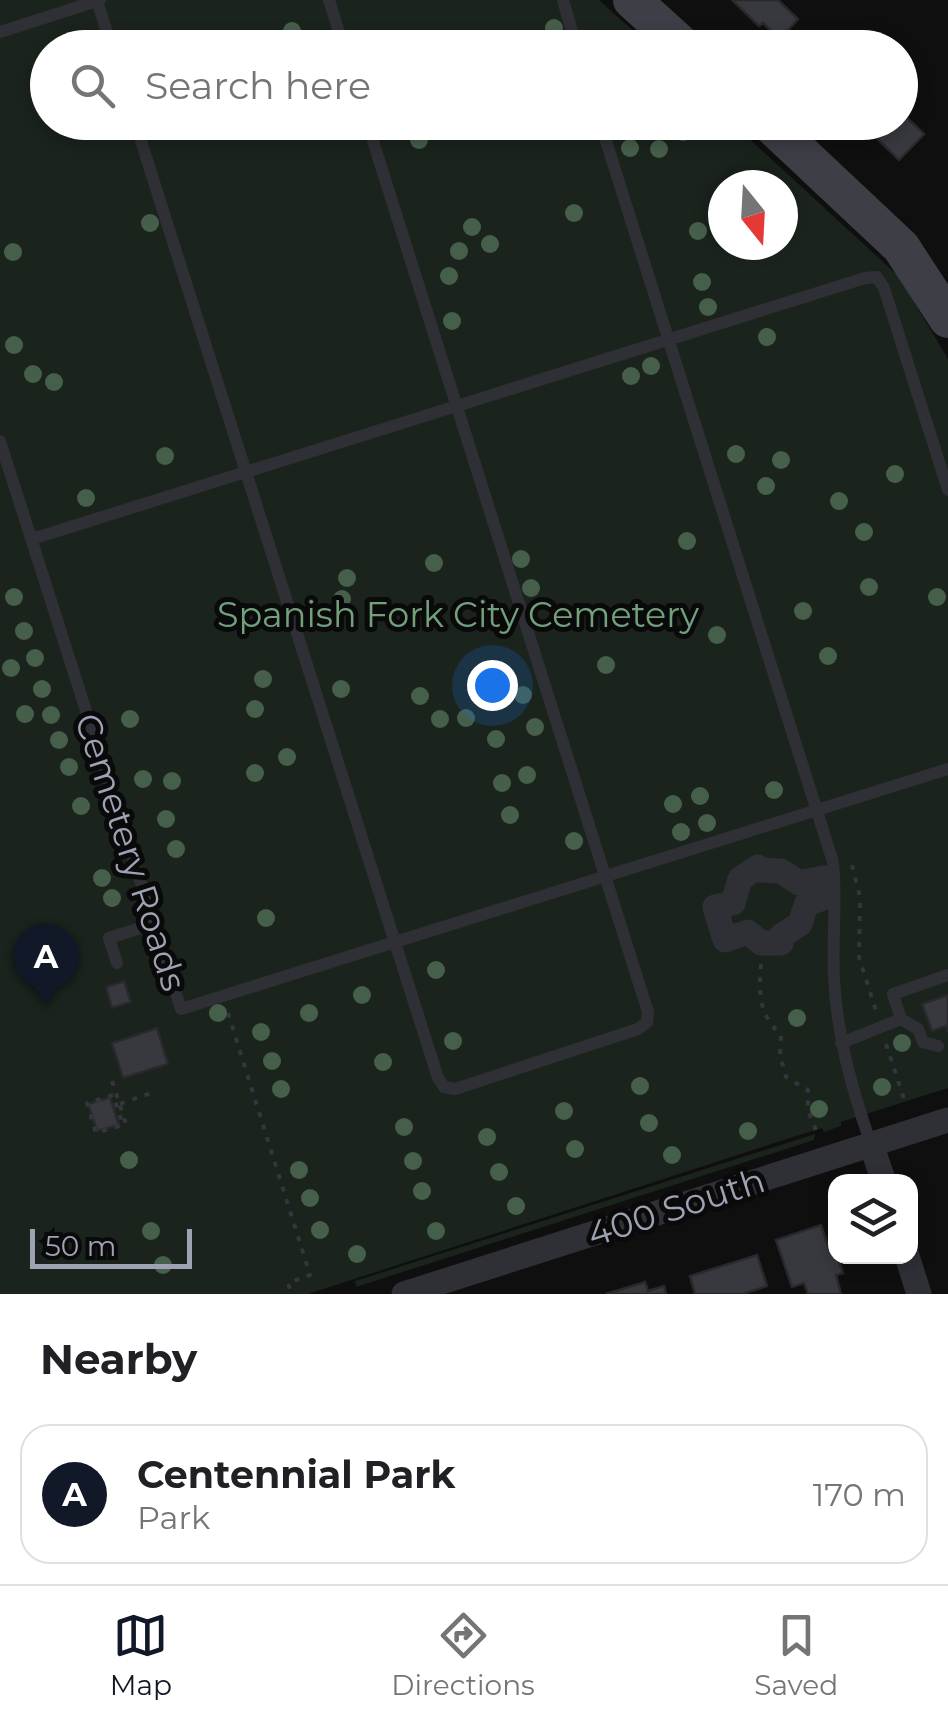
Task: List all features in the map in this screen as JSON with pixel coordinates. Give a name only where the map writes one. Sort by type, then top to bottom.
[{"type":"street","points":[[632,0],[665,30]]},
{"type":"street","points":[[787,140],[900,247],[948,319]]},
{"type":"street","points":[[758,867],[782,871],[799,883],[823,878],[823,898],[806,905],[800,924],[781,936],[781,942],[761,943],[748,932],[740,935],[725,940],[715,908],[733,903],[740,879],[758,867]]},
{"type":"street","name":"400 South","points":[[404,1294],[948,1120]]},
{"type":"street","points":[[871,1144],[881,1174]]},
{"type":"street","points":[[910,1264],[919,1294]]},
{"type":"lane","points":[[0,32],[99,0],[107,30]]},
{"type":"lane","points":[[329,0],[338,30]]},
{"type":"lane","points":[[563,0],[572,30]]},
{"type":"lane","points":[[141,140],[438,1078],[444,1087],[455,1089],[638,1029],[647,1022],[648,1012],[373,140]]},
{"type":"lane","points":[[605,140],[834,862],[834,976],[842,1043],[871,1144]]},
{"type":"lane","points":[[32,539],[865,278],[877,278],[884,288],[948,490]]},
{"type":"lane","name":"Cemetery Roads","points":[[0,440],[180,1009],[948,770]]},
{"type":"lane","points":[[117,963],[109,938],[154,924]]},
{"type":"lane","points":[[938,1046],[923,1042],[918,1028],[901,1019],[893,994],[948,976]]},
{"type":"lane","points":[[842,1043],[901,1019]]},
{"type":"path","points":[[849,856],[860,897],[859,957],[905,1102]]},
{"type":"path","points":[[740,935],[759,958],[761,1006],[781,1035],[780,1055],[786,1077],[808,1090],[808,1112],[818,1136]]},
{"type":"path","points":[[222,996],[310,1276],[288,1282],[291,1294]]},
{"type":"path","points":[[112,1082],[117,1107],[126,1124],[96,1133],[87,1104],[113,1095],[117,1107]]},
{"type":"path","points":[[117,1107],[151,1093]]},
{"type":"green space","name":"Spanish Fork City Cemetery","points":[[0,0],[599,0],[632,30],[30,30],[30,140],[750,140],[783,170],[708,170],[708,260],[798,260],[798,184],[916,296],[917,307],[948,359],[948,1088],[841,1122],[841,1126],[824,1132],[822,1128],[308,1294],[0,1294]]},
{"type":"green space","points":[[815,1134],[814,1140],[356,1287],[355,1281]]},
{"type":"building","points":[[732,0],[778,0],[798,19],[788,30],[770,30],[763,23],[759,26]]},
{"type":"building","points":[[918,128],[924,134],[899,160],[878,140],[918,140]]},
{"type":"building","points":[[124,981],[131,1002],[112,1008],[106,987]]},
{"type":"building","points":[[948,995],[948,1032],[946,1026],[932,1031],[922,1004]]},
{"type":"building","points":[[157,1028],[168,1064],[123,1078],[112,1043]]},
{"type":"building","points":[[110,1097],[119,1125],[97,1131],[88,1104]]},
{"type":"building","points":[[821,1225],[828,1246],[828,1264],[840,1264],[843,1273],[836,1275],[841,1294],[808,1294],[804,1283],[792,1287],[776,1240]]},
{"type":"building","points":[[757,1255],[767,1286],[743,1294],[695,1294],[690,1276]]},
{"type":"building","points":[[645,1282],[648,1291],[664,1286],[666,1294],[606,1294]]},
{"type":"place","name":"Centennial Park","points":[[46,1006]]}]
